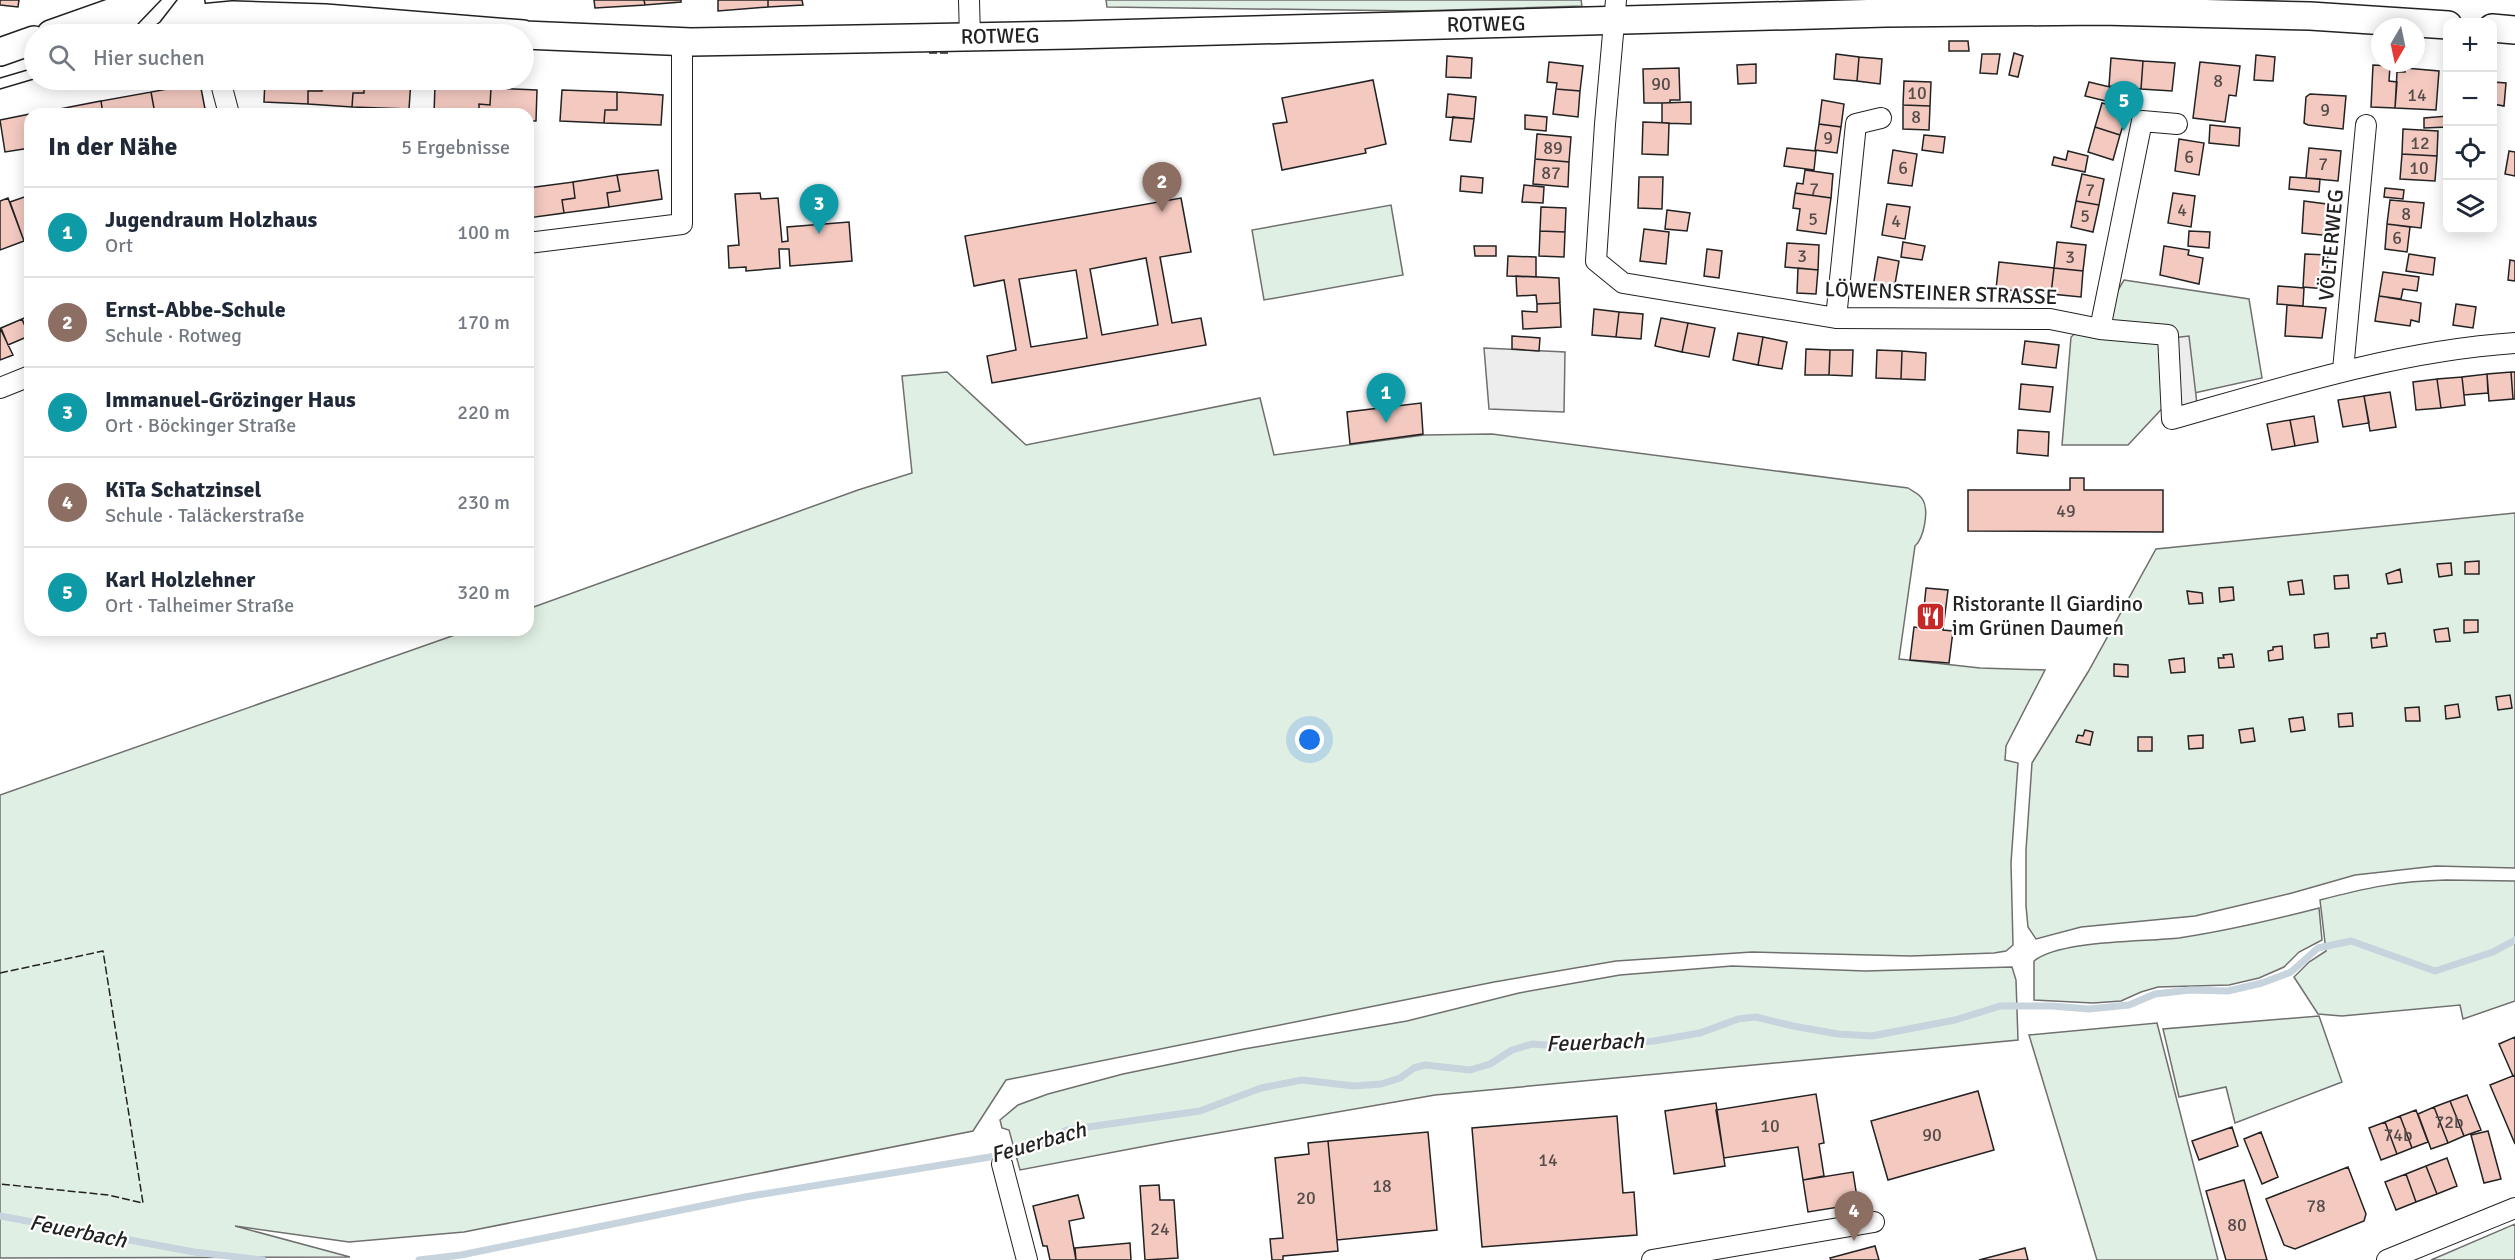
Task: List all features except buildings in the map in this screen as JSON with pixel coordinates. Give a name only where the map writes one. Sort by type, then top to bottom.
[{"type":"main road","name":"ROTWEG","points":[[82,24],[132,1],[196,4],[225,16]]},
{"type":"main road","name":"ROTWEG","points":[[534,35],[682,42],[970,37],[1615,10],[1886,13],[2101,11],[2310,16],[2443,25]]},
{"type":"main road","name":"ROTWEG","points":[[82,24],[138,24],[225,16],[325,18],[399,24]]},
{"type":"main road","points":[[2497,28],[2515,30]]},
{"type":"main road","points":[[0,52],[24,44]]},
{"type":"street","points":[[969,0],[970,37]]},
{"type":"street","name":"LÖWENSTEINER STRASSE","points":[[1615,10],[1596,261],[1623,283],[1836,318],[2050,319],[2100,329],[2168,335],[2172,419],[2343,370],[2477,346],[2515,343]]},
{"type":"street","points":[[534,242],[682,224],[682,42]]},
{"type":"street","points":[[223,90],[227,108]]},
{"type":"street","points":[[1836,318],[1856,124],[1881,118]]},
{"type":"street","points":[[2100,329],[2142,121],[2177,124]]},
{"type":"street","name":"VÖLTERWEG","points":[[2343,370],[2366,125]]},
{"type":"street","points":[[0,388],[24,378]]},
{"type":"street","points":[[1002,1164],[1027,1260]]},
{"type":"street","points":[[2387,1260],[2515,1208]]},
{"type":"street","points":[[1655,1260],[1874,1222]]},
{"type":"green space","points":[[1106,0],[1581,0],[1582,6],[1416,11],[1107,7]]},
{"type":"green space","points":[[1391,205],[1403,275],[1264,300],[1252,230]]},
{"type":"green space","points":[[2124,280],[2249,299],[2262,378],[2172,398],[2128,445],[2062,445],[2071,337],[2111,302]]},
{"type":"green space","points":[[947,372],[1026,445],[1260,398],[1274,455],[1424,435],[1492,434],[1908,488],[1923,500],[1926,511],[1923,531],[1915,546],[1899,659],[1980,668],[2045,670],[2006,746],[2005,760],[2018,763],[2011,863],[2013,945],[2006,951],[1994,953],[1911,956],[1752,952],[1616,961],[1494,982],[1006,1080],[973,1131],[464,1232],[349,1242],[235,1226],[350,1257],[0,1258],[0,795],[452,636],[534,636],[534,607],[858,490],[912,473],[902,376]]},
{"type":"green space","points":[[2515,513],[2515,868],[2436,866],[2355,875],[2195,916],[2081,927],[2036,939],[2028,927],[2026,906],[2026,850],[2032,763],[2088,672],[2156,549]]},
{"type":"green space","points":[[2446,880],[2515,881],[2515,1001],[2463,1019],[2460,1005],[2342,1016],[2318,1014],[2294,977],[2309,962],[2326,951],[2320,900],[2382,886]]},
{"type":"green space","points":[[2319,908],[2322,940],[2299,952],[2284,967],[2259,978],[2229,985],[2158,987],[2121,1001],[2093,1003],[2034,1000],[2034,961],[2046,954],[2103,943],[2197,935]]},
{"type":"green space","points":[[1732,966],[1865,971],[2012,967],[2016,980],[2018,1040],[1435,1095],[1020,1170],[1009,1130],[1002,1128],[1000,1120],[1018,1105],[1048,1094],[1123,1074],[1244,1049],[1407,1021],[1519,993],[1620,975]]},
{"type":"green space","points":[[2319,1016],[2342,1082],[2235,1123],[2226,1087],[2179,1097],[2163,1029]]},
{"type":"green space","points":[[2157,1023],[2218,1260],[2097,1260],[2029,1035]]},
{"type":"green space","points":[[2515,1224],[2515,1260],[2431,1260]]},
{"type":"shaded area","points":[[2189,336],[2197,404],[2180,406],[2171,338]]},
{"type":"shaded area","points":[[1484,348],[1565,352],[1564,412],[1489,409]]},
{"type":"waterway","name":"Feuerbach","points":[[419,1260],[461,1255],[745,1197],[990,1157],[1031,1148],[1067,1130],[1200,1111],[1261,1088],[1302,1080],[1354,1086],[1381,1084],[1400,1078],[1414,1068],[1425,1065],[1470,1070],[1490,1064],[1512,1050],[1532,1044],[1572,1047],[1654,1041],[1700,1033],[1738,1019],[1756,1017],[1838,1034],[1872,1036],[1955,1020],[2000,1006],[2089,1009],[2129,1005],[2155,994],[2190,990],[2228,991],[2262,983],[2291,972],[2318,948],[2351,941],[2435,971],[2493,952],[2515,940]]},
{"type":"waterway","name":"Feuerbach","points":[[0,1216],[194,1252],[263,1260]]},
{"type":"tram line","points":[[138,24],[161,0]]},
{"type":"tram line","points":[[157,24],[177,0]]},
{"type":"tram line","points":[[0,78],[24,71]]},
{"type":"tram line","points":[[0,89],[24,82]]},
{"type":"fence","points":[[929,53],[948,53]]},
{"type":"fence","points":[[0,973],[103,951],[143,1203],[108,1195],[0,1184]]},
{"type":"place","name":"Karl Holzlehner","points":[[2124,131]]},
{"type":"place","name":"Ernst-Abbe-Schule","points":[[1162,212]]},
{"type":"place","name":"Immanuel-Grözinger Haus","points":[[819,234]]},
{"type":"place","name":"Jugendraum Holzhaus","points":[[1386,423]]},
{"type":"place","name":"Ristorante Il Giardino im Grünen Daumen","points":[[1931,616]]},
{"type":"place","name":"KiTa Schatzinsel","points":[[1854,1241]]}]
